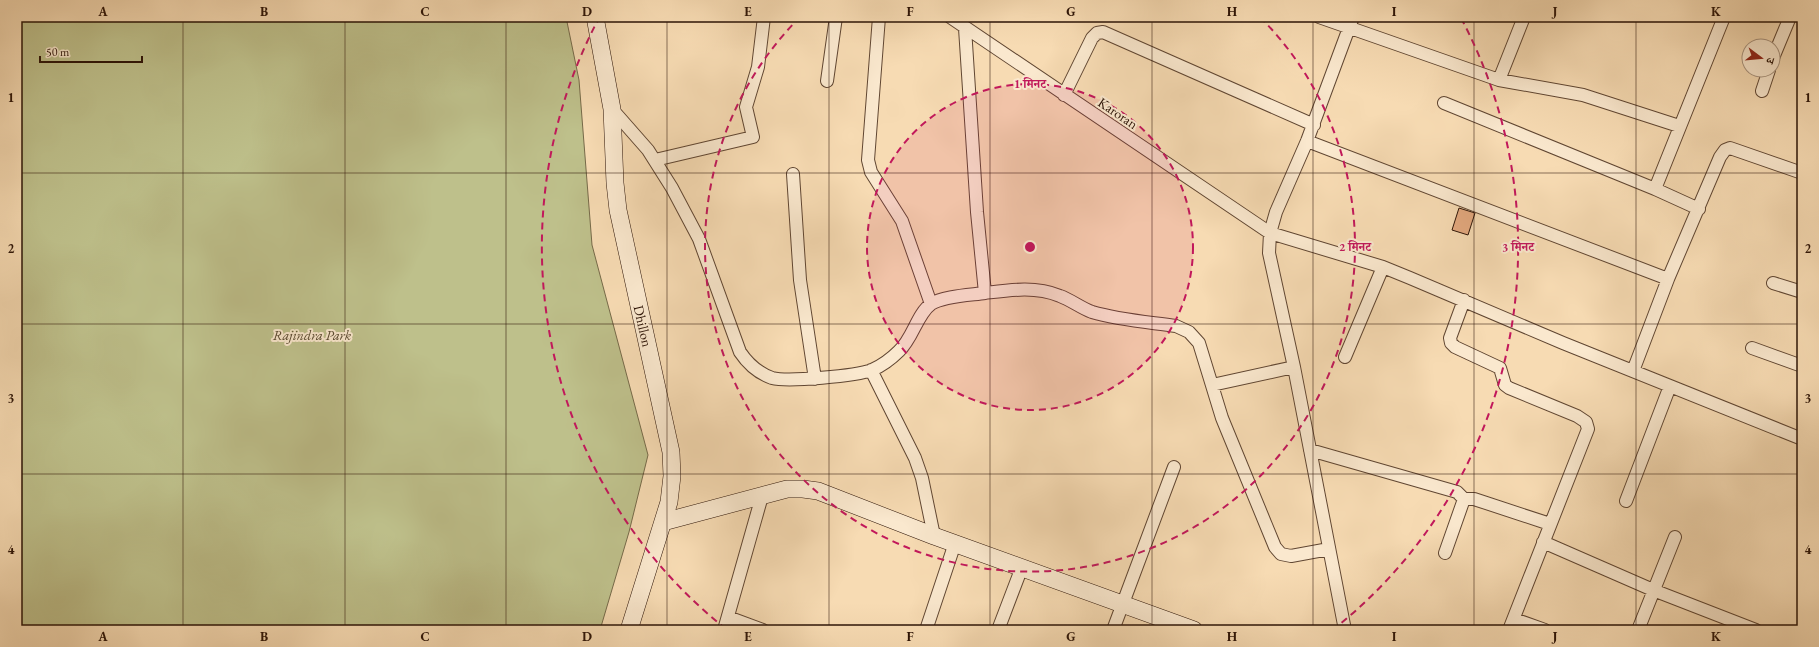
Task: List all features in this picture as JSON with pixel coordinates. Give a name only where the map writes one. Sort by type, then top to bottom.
[{"type":"street","name":"Dhillon","points":[[595,17],[612,109],[615,183],[620,218],[671,452],[672,476],[669,502],[629,630]]},
{"type":"street","points":[[655,160],[753,137],[746,107],[758,67],[764,17]]},
{"type":"street","points":[[827,81],[836,17]]},
{"type":"street","points":[[879,17],[868,160],[872,172],[902,221],[931,304]]},
{"type":"street","name":"Karoran","points":[[951,17],[965,28],[1270,233],[1383,267],[1633,372],[1802,439]]},
{"type":"street","points":[[1319,17],[1351,22],[1499,80],[1583,95],[1679,126]]},
{"type":"street","points":[[1499,80],[1524,17]]},
{"type":"street","points":[[1655,189],[1724,17]]},
{"type":"street","points":[[1780,38],[1790,17]]},
{"type":"street","points":[[1345,630],[1294,367],[1269,253],[1270,233],[1276,212],[1314,125],[1351,22]]},
{"type":"street","points":[[965,28],[977,212],[985,293]]},
{"type":"street","points":[[1064,95],[1092,38],[1097,32],[1104,32],[1314,125]]},
{"type":"street","points":[[1762,91],[1766,78]]},
{"type":"street","points":[[1444,103],[1655,189],[1699,209]]},
{"type":"street","points":[[612,109],[655,160],[672,188],[698,239],[740,352],[748,364],[758,371],[773,378],[815,378],[871,370],[892,356],[909,341],[922,313],[931,304],[940,300],[985,293],[1027,289],[1043,291],[1059,295],[1091,311],[1182,329],[1189,332],[1199,343],[1222,418],[1275,547],[1281,554],[1291,556],[1330,549]]},
{"type":"street","points":[[1307,142],[1668,279]]},
{"type":"street","points":[[1633,372],[1668,279],[1720,157],[1725,150],[1730,148],[1802,173]]},
{"type":"street","points":[[792,174],[800,280],[815,378]]},
{"type":"street","points":[[1345,357],[1383,267]]},
{"type":"street","points":[[1773,283],[1802,292]]},
{"type":"street","points":[[1464,300],[1450,338],[1451,343],[1455,347],[1500,368],[1505,385],[1509,388],[1578,416],[1586,422],[1588,429],[1542,542],[1512,624],[1545,630]]},
{"type":"street","points":[[1752,348],[1802,366]]},
{"type":"street","points":[[1212,385],[1294,367]]},
{"type":"street","points":[[871,370],[915,458],[922,478],[934,536]]},
{"type":"street","points":[[1626,500],[1670,386]]},
{"type":"street","points":[[1310,450],[1457,492],[1464,499],[1474,499],[1550,524]]},
{"type":"street","points":[[1113,630],[1174,467]]},
{"type":"street","points":[[663,522],[787,490],[802,489],[818,491],[934,536],[1194,630]]},
{"type":"street","points":[[724,630],[762,496]]},
{"type":"street","points":[[1445,553],[1464,499]]},
{"type":"street","points":[[1638,630],[1675,537]]},
{"type":"street","points":[[1542,542],[1653,590],[1725,624],[1756,630]]},
{"type":"street","points":[[926,630],[955,543]]},
{"type":"street","points":[[998,630],[1022,567]]},
{"type":"street","points":[[728,617],[763,630]]},
{"type":"green space","name":"Rajindra Park","points":[[17,17],[566,17],[579,80],[592,245],[648,455],[629,532],[600,630],[17,630]]},
{"type":"building","points":[[1459,208],[1475,213],[1468,235],[1452,230]]}]
